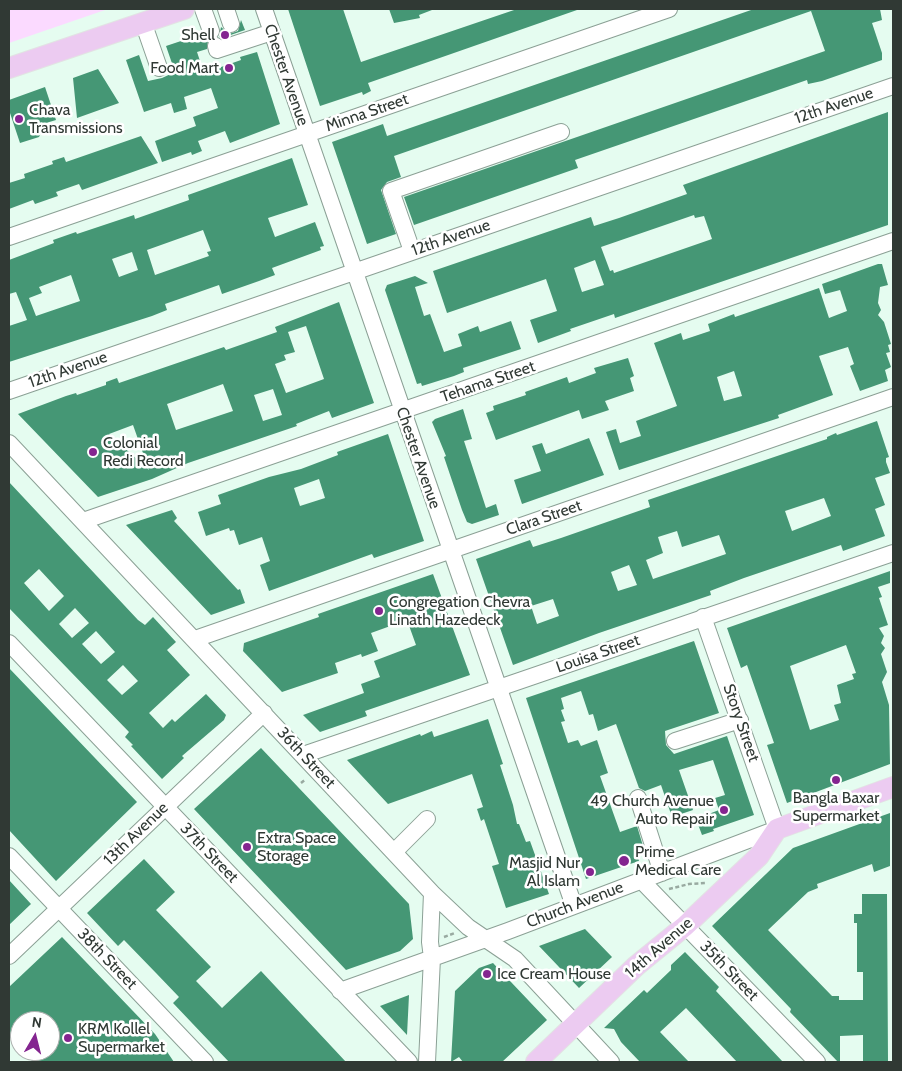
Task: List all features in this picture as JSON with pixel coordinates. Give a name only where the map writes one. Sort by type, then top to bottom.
[{"type":"main road","points":[[9,68],[184,9]]},
{"type":"main road","name":"Church Avenue","points":[[777,829],[893,786]]},
{"type":"main road","name":"14th Avenue","points":[[536,1062],[636,966],[685,926],[759,856],[777,829]]},
{"type":"street","points":[[203,9],[217,50],[233,29],[272,32]]},
{"type":"street","name":"Chester Avenue","points":[[264,9],[574,906]]},
{"type":"street","name":"Minna Street","points":[[9,237],[670,9]]},
{"type":"street","points":[[143,22],[159,68]]},
{"type":"street","name":"12th Avenue","points":[[9,391],[354,270],[893,86]]},
{"type":"street","points":[[412,251],[391,191],[561,132]]},
{"type":"street","name":"Tehama Street","points":[[83,521],[893,241]]},
{"type":"street","name":"Clara Street","points":[[195,639],[893,397]]},
{"type":"street","name":"36th Street","points":[[9,443],[432,892],[468,928],[514,959],[611,1062]]},
{"type":"street","name":"Louisa Street","points":[[303,756],[893,553]]},
{"type":"street","name":"Story Street","points":[[703,617],[777,829]]},
{"type":"street","name":"37th Street","points":[[9,643],[409,1062]]},
{"type":"street","name":"13th Avenue","points":[[9,956],[264,713]]},
{"type":"street","points":[[675,741],[740,720]]},
{"type":"street","points":[[638,798],[662,873]]},
{"type":"street","points":[[394,852],[428,819]]},
{"type":"street","name":"Church Avenue","points":[[340,991],[486,939],[777,829]]},
{"type":"street","name":"38th Street","points":[[9,856],[205,1062]]},
{"type":"street","name":"35th Street","points":[[641,880],[817,1062]]},
{"type":"street","points":[[427,1062],[432,958],[430,942],[432,892]]},
{"type":"path","points":[[669,889],[689,884],[707,883]]},
{"type":"path","points":[[440,938],[455,933]]},
{"type":"shaded area","points":[[9,9],[108,9],[9,43]]},
{"type":"building","points":[[288,9],[343,9],[361,62],[517,9],[577,10],[368,83],[371,91],[363,95],[362,92],[320,106]]},
{"type":"building","points":[[389,9],[432,10],[419,15],[420,18],[394,23]]},
{"type":"building","points":[[754,9],[880,9],[882,20],[872,23],[882,53],[882,60],[822,81],[808,84],[807,80],[575,160],[578,168],[414,225],[404,197],[825,51],[811,11],[394,156],[401,177],[387,182],[381,190],[396,234],[367,244],[332,142],[383,124],[387,136]]},
{"type":"building","points":[[241,20],[245,30],[222,38],[219,37],[221,27],[229,34],[238,31]]},
{"type":"building","points":[[202,34],[208,40],[207,49],[197,52],[204,73],[241,60],[240,57],[257,52],[280,124],[230,143],[225,131],[198,141],[202,151],[192,155],[191,152],[162,162],[155,141],[196,126],[193,117],[218,108],[211,88],[184,97],[187,109],[174,113],[171,103],[144,112],[126,60],[139,55],[148,81],[162,78],[175,72],[166,46]]},
{"type":"building","points":[[98,69],[119,103],[77,118],[73,78]]},
{"type":"building","points":[[45,87],[56,120],[46,123],[39,137],[20,143],[9,110],[9,100]]},
{"type":"building","points":[[888,112],[888,225],[615,318],[614,314],[570,329],[571,331],[538,343],[530,320],[557,311],[546,279],[447,313],[433,271],[591,217],[594,226],[619,218],[687,194],[683,185]],"holes":[[[694,215],[695,218],[704,216],[712,239],[614,273],[613,270],[610,271],[601,247]],[[595,260],[604,285],[582,292],[574,268]]]},
{"type":"building","points":[[141,136],[158,163],[82,190],[79,184],[56,192],[58,196],[35,204],[33,200],[9,209],[9,183],[25,178],[24,174],[53,164],[52,161],[64,157],[66,162]]},
{"type":"building","points":[[292,158],[308,205],[268,218],[275,237],[315,222],[324,246],[320,247],[321,250],[272,268],[275,275],[259,281],[222,294],[219,285],[165,304],[167,310],[152,316],[9,362],[9,326],[27,320],[16,292],[9,294],[9,260],[54,243],[53,240],[76,232],[77,234],[134,215],[135,219],[189,200],[188,195]],"holes":[[[203,230],[211,251],[207,252],[209,256],[155,275],[147,250]],[[132,252],[138,270],[119,277],[112,259]],[[71,275],[80,301],[36,316],[29,298],[42,293],[39,287]]]},
{"type":"building","points":[[882,264],[888,285],[880,287],[878,303],[881,310],[878,315],[884,322],[891,344],[888,345],[890,352],[886,353],[891,367],[885,370],[888,381],[860,391],[850,366],[854,364],[848,347],[819,356],[833,395],[778,415],[779,418],[619,470],[606,432],[616,429],[620,443],[641,436],[636,421],[677,406],[654,343],[681,333],[683,340],[710,331],[708,324],[734,314],[735,317],[819,288],[829,318],[847,311],[840,290],[825,294],[822,284]],"holes":[[[734,371],[742,396],[724,401],[717,377]]]},
{"type":"building","points":[[415,276],[428,283],[415,287],[424,316],[430,314],[444,352],[462,346],[458,334],[478,326],[480,332],[511,321],[521,349],[463,368],[464,372],[454,376],[422,386],[421,383],[417,384],[385,290],[387,285]]},
{"type":"building","points":[[339,302],[374,403],[332,418],[329,411],[296,424],[297,426],[188,463],[152,479],[98,497],[18,414],[66,396],[76,393],[77,395],[106,385],[106,382],[117,378],[119,383],[224,347],[226,350],[277,332],[275,327]],"holes":[[[306,326],[324,379],[286,393],[275,364],[286,360],[284,355],[295,352],[288,332]],[[223,384],[233,411],[176,430],[167,404]],[[273,389],[282,415],[263,421],[254,395]],[[133,425],[149,470],[109,434]]]},
{"type":"building","points":[[628,358],[634,376],[630,378],[634,391],[605,401],[609,410],[582,419],[579,410],[496,440],[486,413],[494,410],[493,406],[526,395],[525,392],[567,377],[569,383],[596,373],[594,368]]},
{"type":"building","points":[[463,409],[472,439],[464,441],[486,508],[496,504],[499,515],[472,524],[467,522],[462,510],[444,457],[446,456],[432,422],[435,419]]},
{"type":"building","points":[[877,421],[889,457],[886,458],[886,462],[890,473],[875,478],[885,505],[875,509],[885,536],[843,551],[841,545],[744,578],[710,591],[711,595],[599,633],[513,665],[476,559],[530,540],[533,547],[561,538],[650,507],[648,500],[827,439],[827,437],[836,433],[837,435]],"holes":[[[824,498],[831,516],[792,531],[785,511]],[[677,531],[682,547],[719,535],[726,554],[653,579],[646,560],[663,553],[658,537]],[[629,565],[637,585],[618,591],[611,572]],[[553,599],[559,616],[537,624],[531,606]]]},
{"type":"building","points":[[388,434],[424,541],[374,558],[372,554],[269,591],[260,565],[270,561],[262,537],[239,545],[234,530],[230,531],[229,528],[206,536],[198,512],[221,504],[218,495],[269,477],[301,469],[338,455],[337,452]],"holes":[[[319,479],[325,498],[300,506],[294,488]]]},
{"type":"building","points":[[589,438],[604,475],[522,504],[514,480],[541,471],[532,446],[542,443],[546,454]]},
{"type":"building","points":[[9,482],[138,620],[145,625],[153,617],[176,642],[167,650],[190,675],[149,713],[163,728],[172,719],[175,722],[206,694],[226,715],[224,720],[182,756],[184,758],[162,779],[131,746],[133,745],[125,737],[129,732],[9,608]],"holes":[[[39,569],[64,596],[49,611],[24,583]],[[75,608],[89,623],[72,638],[59,624]],[[96,631],[115,652],[101,664],[82,644]],[[123,665],[138,681],[122,695],[107,680]]]},
{"type":"building","points":[[172,510],[177,518],[174,521],[238,590],[240,589],[245,603],[211,615],[126,525]]},
{"type":"building","points":[[890,571],[890,583],[878,587],[882,597],[879,598],[888,625],[879,628],[884,636],[881,643],[885,648],[881,654],[887,672],[882,682],[889,705],[890,764],[787,803],[767,745],[774,743],[747,665],[741,668],[727,628]],"holes":[[[846,645],[856,673],[852,674],[854,679],[837,685],[841,703],[834,705],[839,720],[810,730],[790,666]]]},
{"type":"building","points":[[433,574],[470,675],[365,711],[367,716],[320,732],[303,715],[364,693],[361,684],[380,677],[374,661],[416,645],[407,620],[371,633],[378,651],[362,657],[361,654],[335,663],[338,673],[282,692],[243,651],[244,643],[319,617],[318,614]]},
{"type":"building","points":[[694,641],[719,713],[665,731],[666,745],[674,754],[727,736],[754,815],[713,829],[714,831],[702,835],[696,819],[719,810],[715,798],[725,795],[713,760],[679,770],[693,810],[672,817],[661,785],[645,791],[639,788],[616,724],[598,731],[593,714],[589,715],[581,691],[561,698],[564,709],[561,710],[565,721],[561,722],[568,743],[578,740],[581,746],[597,740],[608,773],[600,776],[620,832],[637,826],[643,846],[635,849],[639,861],[586,879],[526,698]]},
{"type":"building","points":[[9,668],[137,802],[56,881],[9,830]]},
{"type":"building","points":[[488,719],[503,764],[500,765],[517,824],[519,824],[526,842],[530,841],[549,894],[506,908],[492,866],[499,864],[484,819],[481,821],[477,809],[483,807],[472,774],[388,804],[347,760],[420,734],[421,736],[432,731],[434,737]]},
{"type":"building","points":[[261,748],[409,904],[413,939],[400,951],[346,970],[194,809]]},
{"type":"building","points":[[890,813],[890,866],[874,872],[872,864],[817,884],[818,888],[808,892],[768,930],[832,996],[839,996],[839,1000],[863,1000],[863,972],[857,972],[857,923],[854,923],[854,914],[862,914],[862,894],[887,894],[888,1062],[863,1062],[863,1035],[840,1036],[840,1062],[838,1062],[790,1012],[791,1009],[712,926],[793,848]]},
{"type":"building","points":[[144,859],[175,892],[156,910],[211,967],[196,981],[222,1008],[261,971],[346,1062],[229,1062],[173,1003],[179,997],[124,940],[118,946],[87,913]]},
{"type":"building","points":[[9,880],[31,904],[9,925]]},
{"type":"building","points":[[585,929],[612,957],[579,988],[539,946]]},
{"type":"building","points":[[62,937],[155,1034],[174,1062],[33,1062],[60,1061],[60,1011],[10,1011],[10,1037],[9,987]]},
{"type":"building","points":[[685,952],[719,987],[716,991],[783,1062],[737,1062],[686,1008],[660,1032],[689,1062],[640,1062],[621,1042],[614,1029],[604,1028],[644,990],[647,993],[671,970],[671,965]]},
{"type":"building","points":[[493,963],[547,1020],[502,1062],[463,1062],[459,1057],[451,1062],[455,991],[479,968]]},
{"type":"building","points":[[409,995],[407,1035],[380,1006]]},
{"type":"place","name":"Shell","points":[[225,35]]},
{"type":"place","name":"Food Mart","points":[[229,68]]},
{"type":"place","name":"Chava Transmissions","points":[[19,119]]},
{"type":"place","name":"Colonial Redi Record","points":[[93,452]]},
{"type":"place","name":"Congregation Chevra Linath Hazedeck","points":[[379,611]]},
{"type":"place","name":"Bangla Baxar Supermarket","points":[[836,780]]},
{"type":"place","name":"49 Church Avenue Auto Repair","points":[[724,810]]},
{"type":"place","name":"Extra Space Storage","points":[[247,847]]},
{"type":"place","name":"Prime Medical Care","points":[[624,861]]},
{"type":"place","name":"Masjid Nur Al Islam","points":[[590,872]]},
{"type":"place","name":"Ice Cream House","points":[[487,974]]},
{"type":"place","name":"KRM Kollel Supermarket","points":[[68,1038]]}]
